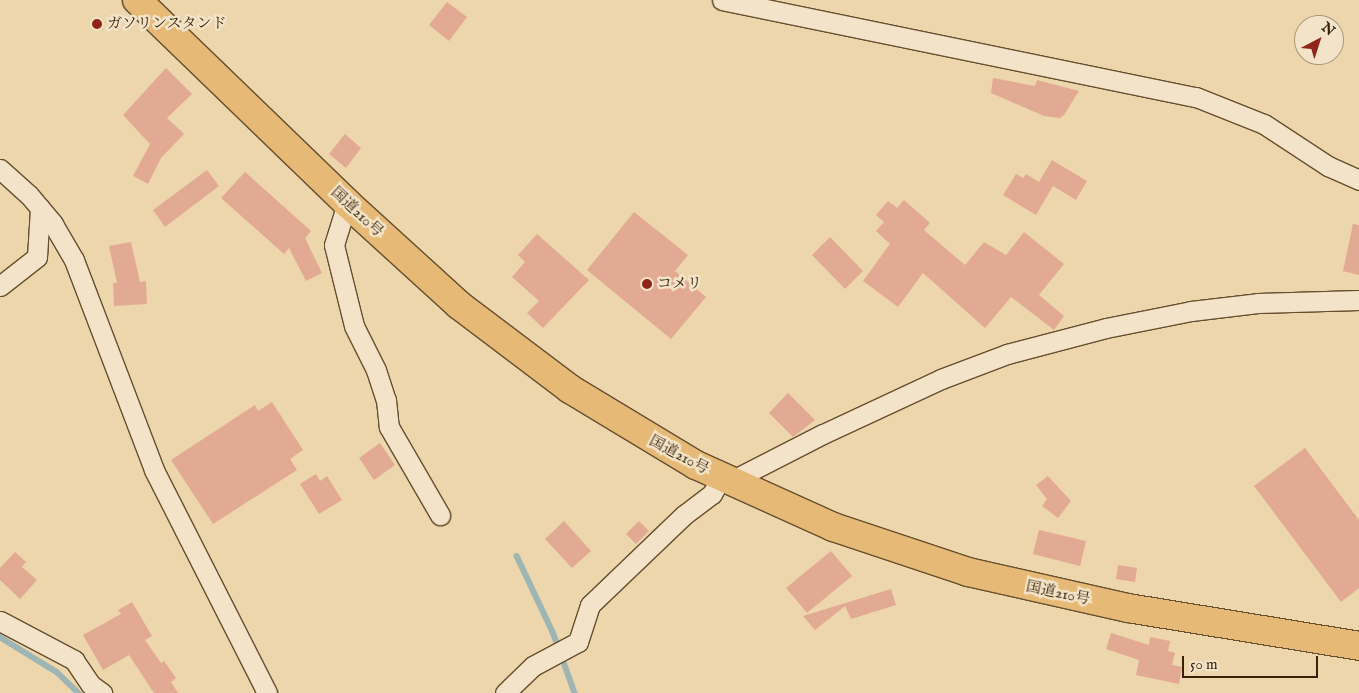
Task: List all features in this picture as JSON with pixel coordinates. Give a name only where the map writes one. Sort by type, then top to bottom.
[{"type":"highway","name":"国道210号","points":[[137,0],[348,203],[459,305],[549,374],[655,442],[726,479],[833,527],[968,572],[1128,608],[1359,646]]},
{"type":"street","points":[[722,0],[1210,102],[1264,124],[1328,166],[1359,180]]},
{"type":"street","points":[[0,169],[40,208],[74,260],[93,302],[125,399],[154,470],[267,693]]},
{"type":"street","points":[[348,203],[334,245],[354,326],[384,392],[389,427],[440,515]]},
{"type":"street","points":[[0,286],[37,257],[40,208]]},
{"type":"street","points":[[505,693],[533,666],[578,642],[590,605],[684,515],[712,494],[726,479],[941,379],[1006,354],[1106,328],[1191,311],[1258,303],[1359,300]]},
{"type":"street","points":[[0,622],[74,660],[91,685],[102,693]]},
{"type":"building","points":[[447,2],[467,17],[449,41],[429,25]]},
{"type":"building","points":[[166,68],[192,94],[167,118],[184,134],[161,158],[148,184],[133,176],[150,144],[123,115]]},
{"type":"building","points":[[993,78],[1035,86],[1037,80],[1079,91],[1064,115],[1060,118],[1044,116],[991,93]]},
{"type":"building","points":[[345,134],[361,148],[346,168],[329,154]]},
{"type":"building","points":[[1052,160],[1087,181],[1076,200],[1053,186],[1036,215],[1003,195],[1016,174],[1023,178],[1026,174],[1039,182]]},
{"type":"building","points":[[207,170],[219,186],[165,227],[153,210]]},
{"type":"building","points":[[245,172],[311,231],[305,238],[322,273],[306,281],[289,248],[284,254],[221,198]]},
{"type":"building","points":[[904,200],[930,223],[924,230],[965,265],[984,242],[1006,255],[1024,232],[1064,264],[1039,295],[1064,316],[1054,330],[1011,297],[985,328],[923,273],[898,307],[863,281],[890,244],[876,231],[884,222],[876,215],[888,201],[897,208]]},
{"type":"building","name":"コメリ","points":[[634,212],[688,255],[675,271],[706,297],[671,339],[587,270]]},
{"type":"building","points":[[1353,224],[1359,225],[1359,275],[1343,271]]},
{"type":"building","points":[[537,234],[589,280],[543,328],[527,313],[539,301],[512,277],[525,262],[518,255]]},
{"type":"building","points":[[830,237],[863,271],[845,289],[812,255]]},
{"type":"building","points":[[131,242],[140,282],[146,281],[147,304],[114,306],[113,283],[117,283],[109,246]]},
{"type":"building","points":[[788,393],[815,420],[793,437],[769,413]]},
{"type":"building","points":[[272,402],[303,450],[290,459],[297,470],[213,524],[171,460],[255,405],[258,411]]},
{"type":"building","points":[[380,443],[395,465],[374,480],[359,458]]},
{"type":"building","points":[[1305,448],[1359,520],[1359,588],[1341,602],[1254,486]]},
{"type":"building","points":[[316,474],[320,481],[327,476],[342,500],[319,514],[300,484]]},
{"type":"building","points":[[1048,476],[1071,501],[1058,518],[1042,506],[1047,499],[1036,485]]},
{"type":"building","points":[[564,521],[591,551],[572,568],[545,539]]},
{"type":"building","points":[[639,521],[649,531],[636,544],[626,534]]},
{"type":"building","points":[[1039,530],[1086,541],[1080,566],[1033,554]]},
{"type":"building","points":[[831,551],[852,576],[807,613],[786,588]]},
{"type":"building","points":[[15,552],[26,562],[22,567],[37,580],[20,599],[0,580],[0,568]]},
{"type":"building","points":[[1118,565],[1137,568],[1135,582],[1116,579]]},
{"type":"building","points":[[891,589],[896,605],[851,619],[845,606],[815,630],[803,616]]},
{"type":"building","points":[[132,602],[152,636],[145,640],[161,663],[164,661],[176,678],[171,682],[178,693],[154,693],[129,655],[103,670],[83,635],[121,614],[118,610]]},
{"type":"building","points":[[1111,633],[1149,645],[1150,637],[1170,641],[1168,651],[1175,653],[1172,665],[1182,667],[1179,684],[1136,675],[1139,660],[1106,649]]},
{"type":"waterway","points":[[517,556],[553,632],[575,693]]},
{"type":"waterway","points":[[0,637],[57,672],[79,693]]},
{"type":"place","name":"ガソリンスタンド","points":[[97,24]]},
{"type":"place","name":"コメリ","points":[[647,284]]}]
